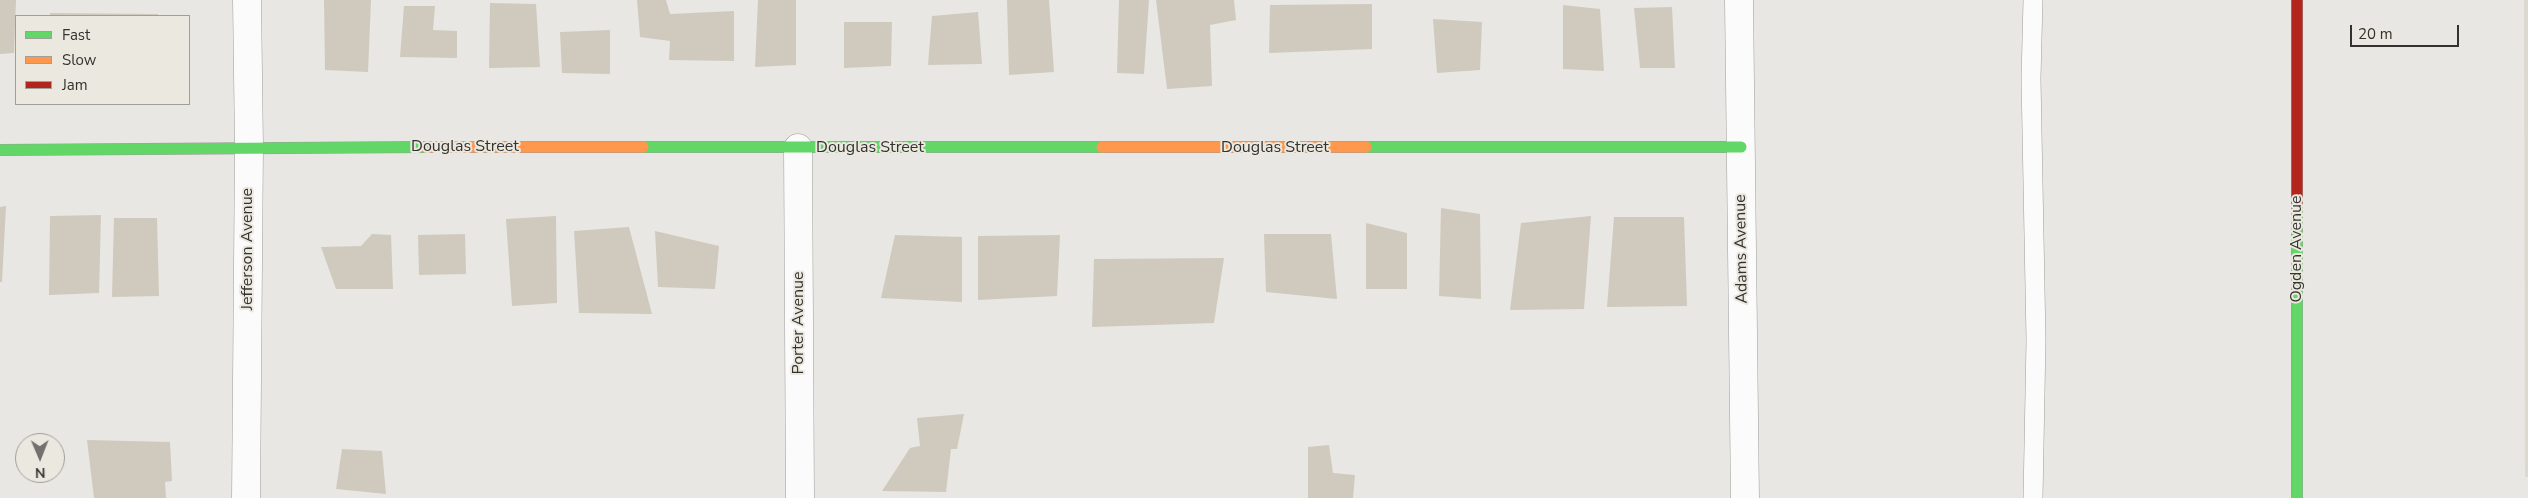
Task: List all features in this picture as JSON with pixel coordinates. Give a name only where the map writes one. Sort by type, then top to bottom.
[{"type":"street","name":"Jefferson Avenue","points":[[246,498],[249,147],[247,0]]},
{"type":"street","name":"Adams Avenue","points":[[1739,0],[1745,498]]},
{"type":"street","name":"Ogden Avenue","points":[[2297,0],[2297,498]]},
{"type":"street","name":"Douglas Street","points":[[0,150],[249,147],[1741,147]]},
{"type":"street","name":"Porter Avenue","points":[[798,148],[800,498]]},
{"type":"lane","points":[[2033,0],[2032,79],[2036,340],[2033,498]]},
{"type":"shaded area","points":[[2524,0],[2528,0],[2528,477],[2525,477]]},
{"type":"building","points":[[0,0],[16,0],[14,53],[0,54]]},
{"type":"building","points":[[324,0],[371,0],[368,72],[325,70]]},
{"type":"building","points":[[637,0],[666,0],[670,14],[734,11],[734,61],[669,60],[670,41],[640,37]]},
{"type":"building","points":[[758,0],[796,0],[796,65],[755,67]]},
{"type":"building","points":[[1007,0],[1049,0],[1054,72],[1009,75]]},
{"type":"building","points":[[1119,0],[1149,0],[1144,74],[1117,73]]},
{"type":"building","points":[[1156,0],[1234,0],[1236,20],[1210,25],[1212,86],[1167,89]]},
{"type":"building","points":[[490,3],[536,4],[540,67],[489,68]]},
{"type":"building","points":[[1372,4],[1372,49],[1269,53],[1270,5]]},
{"type":"building","points":[[1563,5],[1600,9],[1604,71],[1563,69]]},
{"type":"building","points":[[404,6],[435,6],[433,30],[457,31],[457,58],[400,57]]},
{"type":"building","points":[[1672,7],[1675,68],[1640,68],[1634,8]]},
{"type":"building","points":[[978,12],[982,64],[928,65],[932,16]]},
{"type":"building","points":[[50,13],[158,14],[158,15],[50,15]]},
{"type":"building","points":[[1433,19],[1482,22],[1480,70],[1437,73]]},
{"type":"building","points":[[844,22],[892,22],[891,66],[844,68]]},
{"type":"building","points":[[610,30],[610,74],[562,73],[560,32]]},
{"type":"building","points":[[6,206],[2,282],[0,282],[0,207]]},
{"type":"building","points":[[1441,208],[1480,214],[1481,299],[1439,296]]},
{"type":"building","points":[[101,215],[99,293],[49,295],[50,216]]},
{"type":"building","points":[[556,216],[557,303],[512,306],[506,219]]},
{"type":"building","points":[[1591,216],[1584,309],[1510,310],[1521,223]]},
{"type":"building","points":[[1614,217],[1684,217],[1687,306],[1607,307]]},
{"type":"building","points":[[114,218],[157,218],[159,296],[112,297]]},
{"type":"building","points":[[1366,223],[1407,233],[1407,289],[1366,289]]},
{"type":"building","points":[[629,227],[652,314],[579,313],[574,231]]},
{"type":"building","points":[[655,231],[719,246],[715,289],[658,287]]},
{"type":"building","points":[[372,234],[391,235],[393,289],[336,289],[321,247],[361,246]]},
{"type":"building","points":[[465,234],[466,274],[419,275],[418,235]]},
{"type":"building","points":[[1264,234],[1331,234],[1337,299],[1266,292]]},
{"type":"building","points":[[895,235],[962,237],[962,302],[881,298]]},
{"type":"building","points":[[1060,235],[1057,296],[978,300],[978,236]]},
{"type":"building","points":[[1224,258],[1214,323],[1092,327],[1094,259]]},
{"type":"building","points":[[964,414],[957,449],[951,449],[946,492],[882,491],[910,448],[920,446],[917,418]]},
{"type":"building","points":[[87,440],[170,442],[172,481],[165,482],[166,498],[94,498]]},
{"type":"building","points":[[1329,445],[1333,473],[1355,475],[1353,498],[1308,498],[1308,447]]},
{"type":"building","points":[[342,449],[382,451],[386,494],[336,489]]},
{"type":"traffic: fast","points":[[0,150],[426,147]]},
{"type":"traffic: fast","points":[[643,147],[1102,147]]},
{"type":"traffic: fast","points":[[1366,147],[1741,147]]},
{"type":"traffic: fast","points":[[2297,207],[2297,498]]},
{"type":"traffic: slow","points":[[426,147],[643,147]]},
{"type":"traffic: slow","points":[[1102,147],[1366,147]]},
{"type":"traffic: jam","points":[[2297,0],[2297,207]]}]
